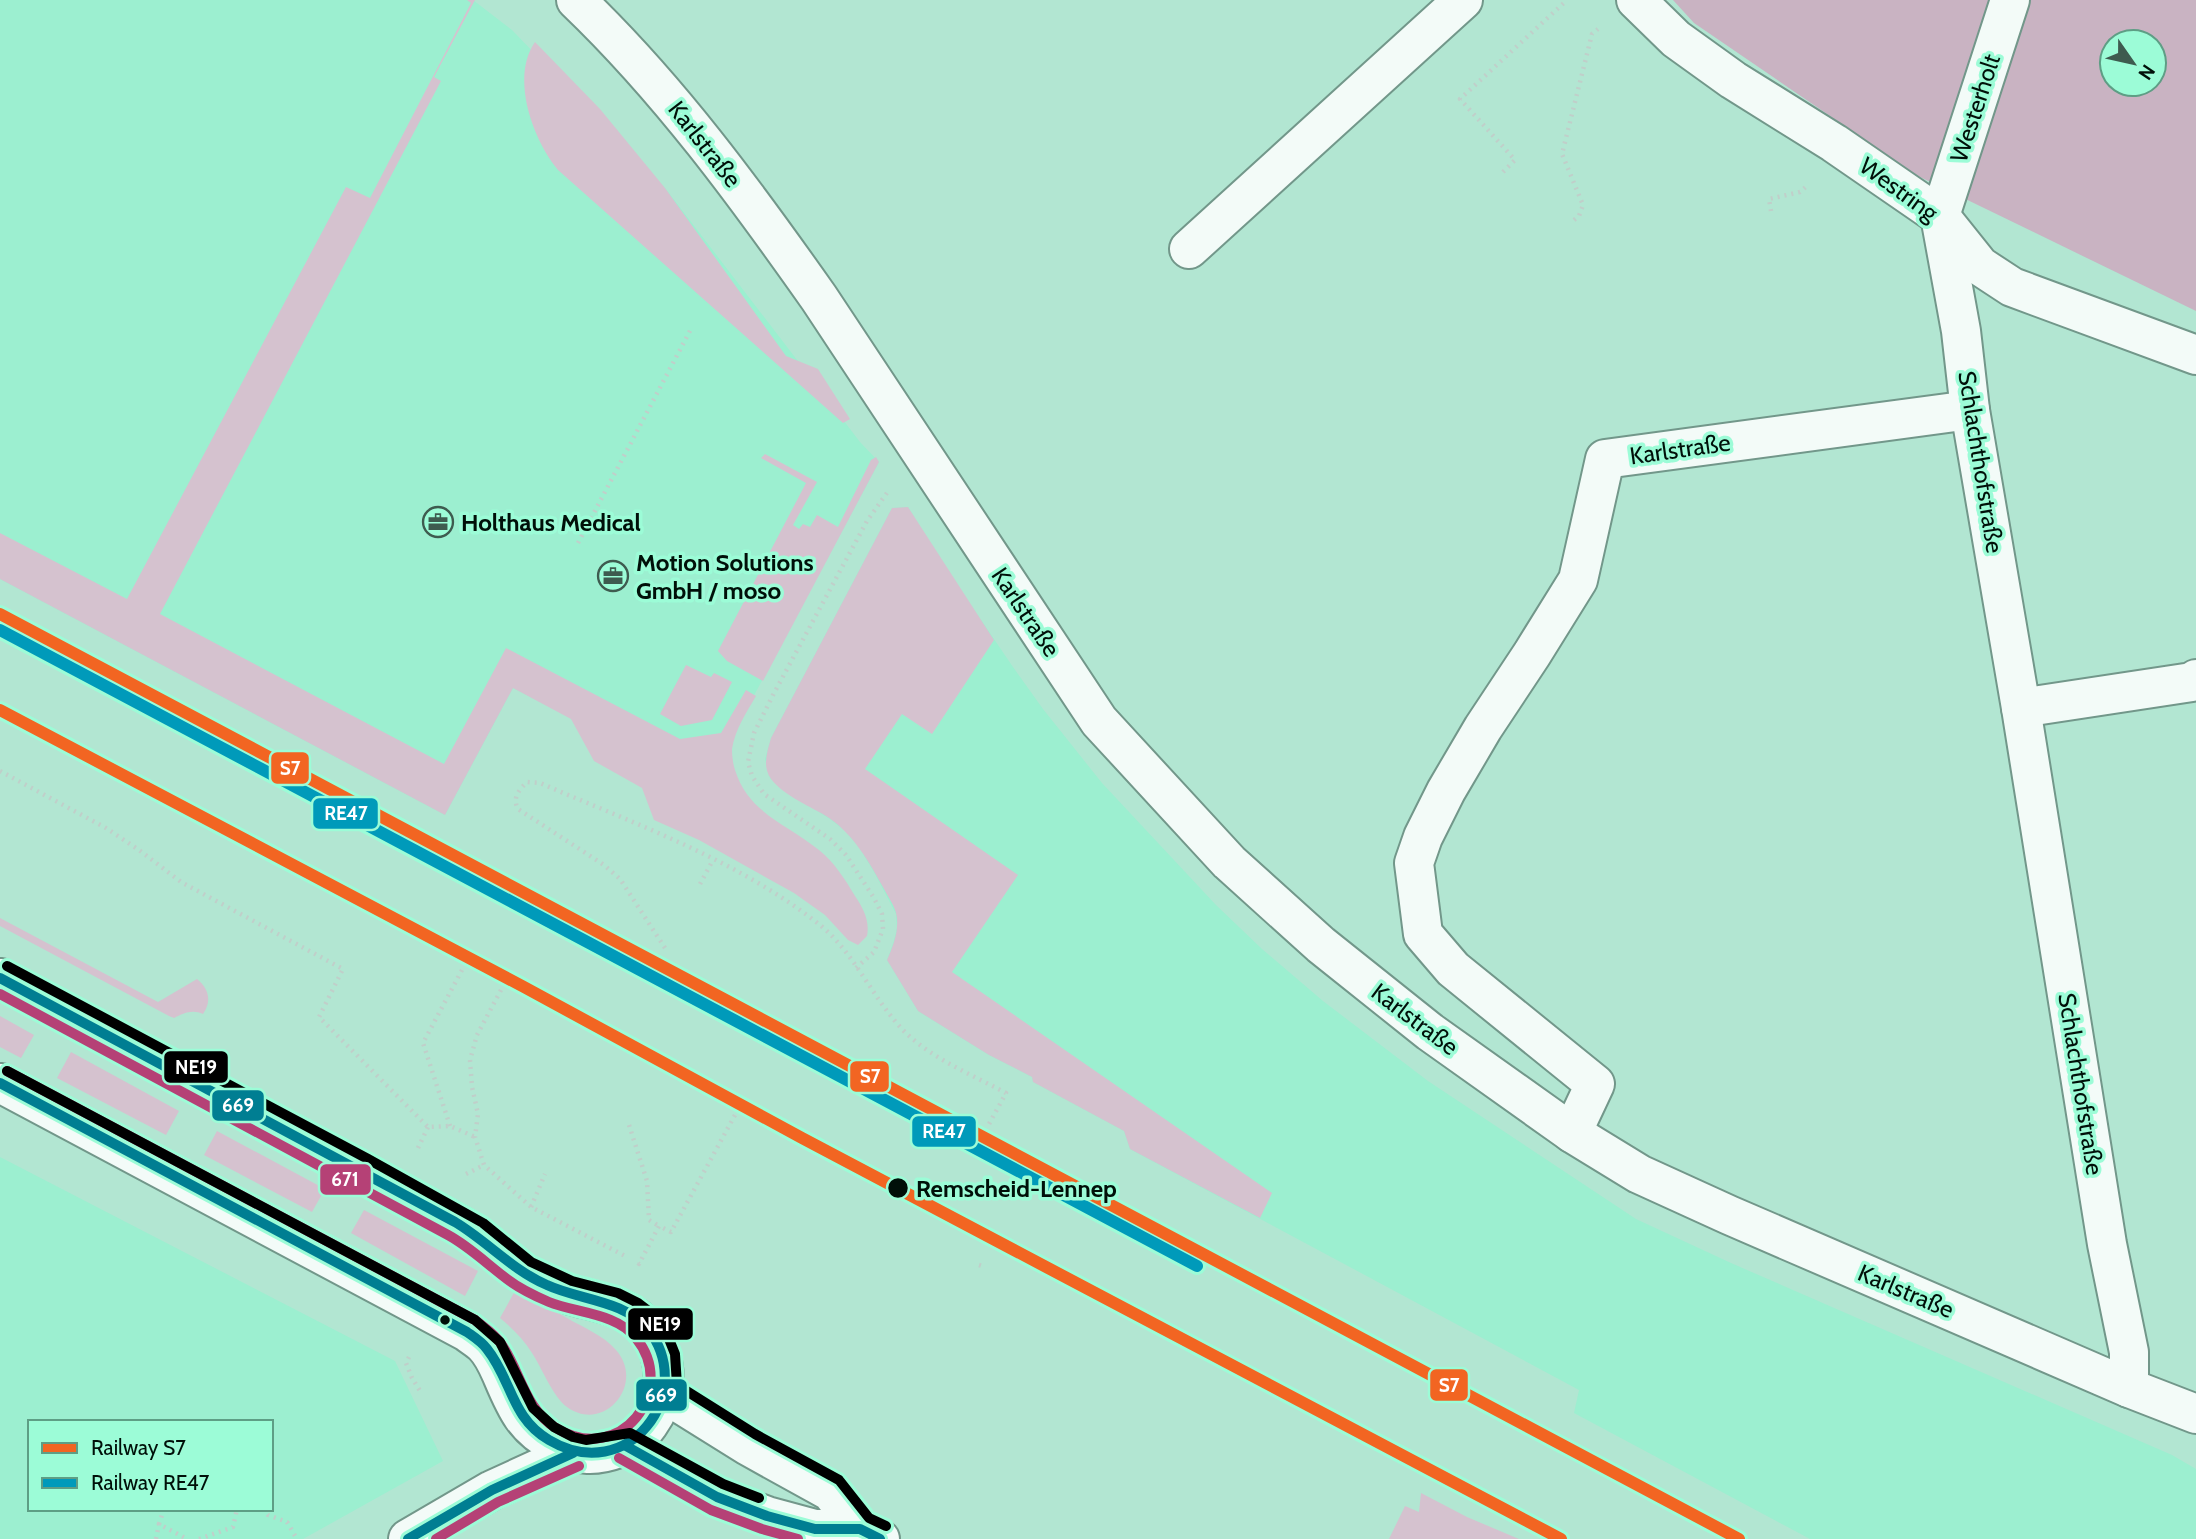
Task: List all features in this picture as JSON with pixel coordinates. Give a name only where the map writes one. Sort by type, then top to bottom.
[{"type":"street","name":"Karlstraße","points":[[576,0],[645,69],[720,161],[819,298],[1099,721],[1229,862],[1321,945],[1430,1032],[1572,1133],[1639,1174],[2129,1388]]},
{"type":"street","points":[[1189,248],[1463,0]]},
{"type":"street","name":"Westerholt","points":[[1940,216],[2010,0]]},
{"type":"street","name":"Westring","points":[[1649,4],[1676,39],[1733,80],[1834,143],[1940,216],[1980,266],[2012,287],[2196,355]]},
{"type":"street","name":"Schlachthofstraße","points":[[1940,216],[1962,331],[1970,410],[2107,1244],[2129,1352],[2129,1388]]},
{"type":"street","name":"Karlstraße","points":[[1572,1133],[1595,1084],[1453,969],[1423,934],[1414,863],[1423,837],[1446,791],[1578,580],[1605,460],[1970,410]]},
{"type":"street","points":[[2021,708],[2192,682],[2196,679]]},
{"type":"street","points":[[0,978],[476,1235],[524,1274],[567,1294],[613,1306],[631,1315],[644,1325],[661,1356],[663,1393],[656,1413],[643,1432],[626,1446],[606,1453],[573,1453],[545,1439],[531,1429],[514,1405],[495,1359],[485,1346],[467,1332],[0,1083]]},
{"type":"street","points":[[2129,1388],[2196,1414]]},
{"type":"street","points":[[663,1393],[748,1446],[831,1492],[870,1534]]},
{"type":"street","points":[[626,1446],[717,1497],[767,1516],[815,1529],[870,1534]]},
{"type":"street","points":[[408,1539],[492,1490],[573,1453]]},
{"type":"path","points":[[1503,172],[1515,160],[1460,99],[1567,0]]},
{"type":"path","points":[[1574,220],[1579,216],[1583,205],[1562,154],[1592,34],[1601,26]]},
{"type":"path","points":[[1770,211],[1769,199],[1800,192],[1809,184]]},
{"type":"path","points":[[578,543],[692,327]]},
{"type":"path","points":[[856,968],[874,952],[883,929],[882,914],[846,855],[830,839],[764,794],[752,776],[748,762],[749,750],[754,733],[773,695],[867,521],[885,493],[927,463]]},
{"type":"path","points":[[0,771],[106,828],[181,882],[343,969],[319,1017],[428,1126],[450,1126],[475,1137]]},
{"type":"path","points":[[665,948],[620,879],[604,865],[518,810],[517,793],[527,782],[540,783],[669,839],[763,886],[796,907],[823,928],[896,1024],[943,1059],[1006,1093],[989,1124]]},
{"type":"path","points":[[699,884],[713,860]]},
{"type":"path","points":[[450,1126],[423,1043],[462,970]]},
{"type":"path","points":[[501,990],[477,1035],[470,1060],[478,1114],[475,1137],[484,1165],[531,1207],[639,1264],[659,1226]]},
{"type":"path","points":[[629,1125],[647,1181],[649,1220],[671,1232],[735,1115]]},
{"type":"path","points":[[414,1155],[428,1126]]},
{"type":"path","points":[[531,1207],[545,1174]]},
{"type":"path","points":[[413,1350],[406,1363],[422,1394]]},
{"type":"path","points":[[156,1539],[163,1511]]},
{"type":"path","points":[[199,1539],[233,1527],[237,1511]]},
{"type":"path","points":[[264,1511],[287,1522],[297,1539]]},
{"type":"path","points":[[159,1524],[187,1539]]},
{"type":"shaded area","points":[[0,0],[473,0],[512,30],[665,188],[860,442],[879,462],[705,787],[513,688],[445,815],[0,579]]},
{"type":"shaded area","points":[[467,0],[475,0],[434,77],[441,81],[160,614],[444,764],[506,648],[680,739],[721,733],[746,690],[756,696],[738,728],[732,749],[734,768],[741,785],[759,808],[819,850],[839,871],[867,919],[867,936],[858,945],[848,940],[825,915],[794,893],[699,840],[654,820],[642,788],[594,761],[571,719],[513,688],[445,815],[0,579],[0,533],[127,599],[346,187],[370,198],[471,3]]},
{"type":"shaded area","points":[[1673,0],[2196,0],[2196,311],[1918,176],[1694,23]]},
{"type":"shaded area","points":[[535,42],[600,109],[665,188],[786,356],[818,369],[850,419],[843,423],[558,170],[540,142],[528,108],[525,73]]},
{"type":"shaded area","points":[[765,454],[817,482],[793,525],[799,529],[803,524],[810,527],[817,515],[838,527],[871,460],[876,457],[879,462],[763,681],[727,661],[718,651],[806,483],[761,458]]},
{"type":"shaded area","points":[[908,507],[1013,667],[1102,783],[1216,905],[1323,1001],[1428,1081],[1636,1219],[2172,1455],[2196,1469],[2196,1539],[1810,1539],[1574,1413],[1579,1390],[1130,1149],[1124,1131],[1033,1082],[1032,1077],[989,1055],[918,1011],[887,960],[897,928],[896,914],[859,847],[830,819],[770,778],[765,759],[771,738],[892,508]]},
{"type":"shaded area","points":[[908,507],[994,640],[932,734],[902,714],[865,769],[1018,875],[952,972],[1272,1193],[1260,1218],[1130,1149],[1124,1131],[1033,1082],[1032,1077],[989,1055],[918,1011],[887,960],[894,943],[896,913],[867,859],[838,825],[783,791],[768,774],[766,759],[771,738],[892,508]]},
{"type":"shaded area","points":[[686,665],[711,677],[714,673],[732,682],[712,720],[681,726],[660,714]]},
{"type":"shaded area","points":[[0,918],[158,1002],[197,979],[208,995],[206,1009],[203,1014],[192,1012],[174,1018],[169,1016],[0,926]]},
{"type":"shaded area","points":[[0,1016],[34,1035],[21,1058],[0,1047]]},
{"type":"shaded area","points":[[71,1052],[179,1111],[166,1135],[57,1078]]},
{"type":"shaded area","points":[[217,1131],[325,1189],[312,1212],[204,1155]]},
{"type":"shaded area","points":[[0,1157],[395,1361],[443,1461],[303,1539],[0,1539]]},
{"type":"shaded area","points":[[364,1210],[478,1271],[465,1296],[351,1233]]},
{"type":"shaded area","points":[[516,1289],[599,1336],[616,1350],[624,1363],[626,1377],[617,1401],[607,1410],[581,1414],[567,1407],[557,1396],[529,1348],[500,1318]]},
{"type":"shaded area","points":[[1421,1493],[1467,1517],[1519,1539],[1389,1539],[1405,1506],[1419,1512]]},
{"type":"rail line","name":"S7","points":[[0,614],[1739,1539]]},
{"type":"rail line","name":"RE47","points":[[0,630],[1197,1266]]},
{"type":"rail line","name":"S7","points":[[0,710],[1561,1539]]},
{"type":"transit line","name":"NE19","points":[[7,966],[483,1223],[531,1262],[572,1281],[618,1293],[638,1303],[655,1316],[667,1334],[675,1354],[677,1385],[755,1434],[839,1480],[869,1518],[886,1526]]},
{"type":"transit line","name":"669","points":[[0,978],[455,1222],[534,1279],[560,1290],[614,1306],[638,1319],[648,1329],[661,1354],[665,1380],[659,1405],[647,1426],[628,1442],[605,1451],[578,1451],[549,1440],[527,1421],[495,1361],[483,1344],[467,1332],[0,1083]]},
{"type":"transit line","name":"671","points":[[0,994],[448,1235],[528,1292],[560,1306],[618,1323],[636,1338],[648,1359],[651,1380],[646,1400],[636,1418],[621,1431],[602,1438],[580,1438],[556,1428],[530,1401],[499,1341],[475,1320],[7,1071]]},
{"type":"transit line","name":"NE19","points":[[7,1071],[475,1320],[500,1342],[533,1408],[554,1427],[573,1437],[586,1440],[630,1433],[723,1484],[759,1498]]},
{"type":"transit line","name":"669","points":[[626,1446],[717,1497],[767,1516],[815,1529],[860,1529],[880,1539]]},
{"type":"transit line","name":"669","points":[[408,1539],[492,1490],[573,1453]]},
{"type":"transit line","name":"671","points":[[619,1458],[711,1510],[798,1539]]},
{"type":"transit line","name":"671","points":[[436,1539],[498,1502],[579,1466]]},
{"type":"place","name":"Holthaus Medical","points":[[438,522]]},
{"type":"place","name":"Motion Solutions GmbH / moso","points":[[613,576]]},
{"type":"place","name":"Remscheid-Lennep","points":[[898,1188]]}]
